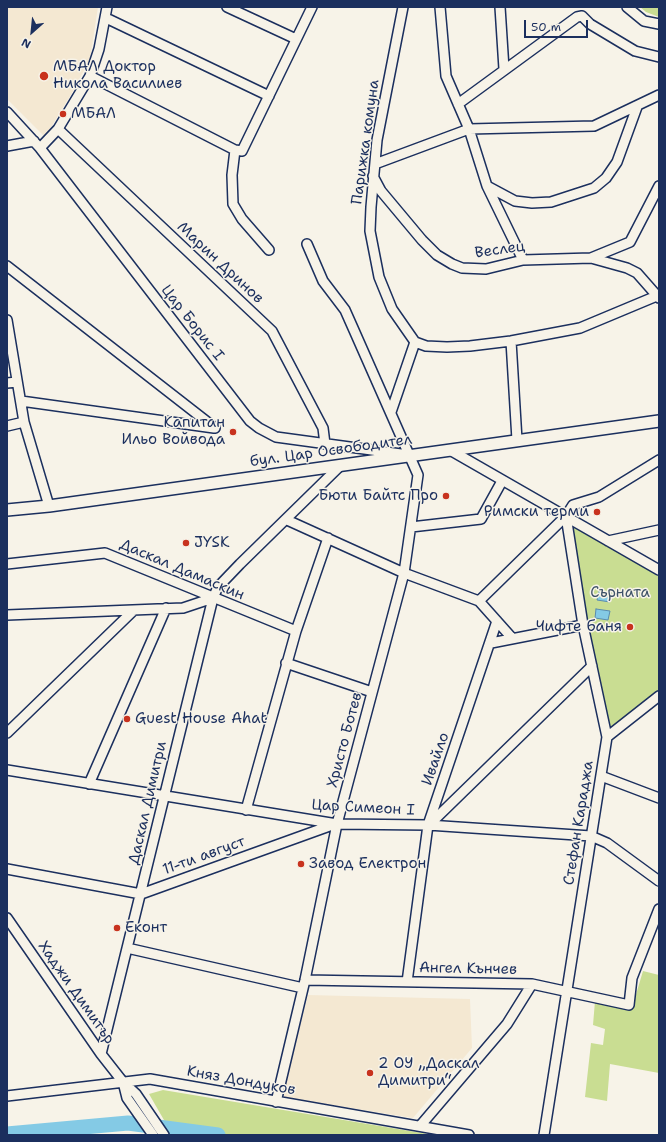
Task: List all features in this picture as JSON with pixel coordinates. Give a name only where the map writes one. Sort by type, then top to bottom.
[{"type":"main road","name":"бул. Цар Освободител","points":[[7,510],[49,506],[659,421]]},
{"type":"street","points":[[7,146],[37,144],[58,129],[90,76],[96,62],[107,7]]},
{"type":"street","points":[[227,7],[296,39]]},
{"type":"street","points":[[269,250],[242,219],[233,204],[232,175],[239,150],[247,145],[312,7]]},
{"type":"street","name":"Парижка комуна","points":[[403,7],[377,140],[375,164],[372,175],[370,231],[379,277],[392,309],[415,342]]},
{"type":"street","points":[[440,7],[446,76],[470,129],[487,186],[524,260]]},
{"type":"street","points":[[500,7],[504,69]]},
{"type":"street","points":[[627,7],[644,20],[659,24]]},
{"type":"street","points":[[458,104],[504,69],[577,18],[582,12],[590,24],[635,51],[659,57]]},
{"type":"street","points":[[106,18],[269,96]]},
{"type":"street","points":[[90,76],[239,150]]},
{"type":"street","points":[[375,164],[470,129],[594,126],[659,96]]},
{"type":"street","points":[[487,186],[515,201],[532,203],[551,202],[594,188],[606,178],[617,162],[637,107]]},
{"type":"street","name":"Цар Борис I","points":[[7,112],[37,144],[250,421],[258,428],[276,437],[411,456]]},
{"type":"street","name":"Марин Дринов","points":[[58,129],[272,331],[323,428],[325,444]]},
{"type":"street","name":"Веслец","points":[[372,175],[381,191],[422,240],[437,254],[452,264],[462,268],[486,269],[524,260],[592,258],[627,268],[637,273],[658,296]]},
{"type":"street","points":[[592,258],[630,242],[659,186]]},
{"type":"street","name":"Христо Ботев","points":[[276,1102],[304,984],[337,824],[404,573],[418,475],[411,456],[345,310],[324,281],[307,244]]},
{"type":"street","points":[[7,266],[215,428],[20,401]]},
{"type":"street","points":[[391,412],[415,342],[426,346],[447,347],[511,341],[580,328],[658,296]]},
{"type":"street","points":[[7,320],[24,422],[49,506]]},
{"type":"street","points":[[511,341],[517,440]]},
{"type":"street","points":[[7,383],[17,382]]},
{"type":"street","points":[[7,426],[24,422]]},
{"type":"street","points":[[450,450],[659,570]]},
{"type":"street","points":[[480,601],[566,516],[573,505],[599,497],[659,460]]},
{"type":"street","name":"Даскал Димитри","points":[[101,1054],[141,894],[163,796],[213,598],[218,587],[240,564],[287,520],[341,465]]},
{"type":"street","points":[[411,527],[481,519],[502,481]]},
{"type":"street","name":"Стефан Караджа","points":[[544,1135],[607,736],[583,625],[566,516]]},
{"type":"street","points":[[287,520],[404,573],[480,601],[512,638]]},
{"type":"street","points":[[608,541],[659,530]]},
{"type":"street","points":[[246,810],[286,663],[328,538]]},
{"type":"street","name":"Даскал Дамаскин","points":[[7,564],[106,553],[296,631]]},
{"type":"street","points":[[7,615],[183,608],[213,598]]},
{"type":"street","points":[[89,784],[166,608]]},
{"type":"street","points":[[7,733],[134,610]]},
{"type":"street","name":"Ивайло","points":[[407,982],[428,825],[491,643],[497,621]]},
{"type":"street","points":[[491,643],[583,625]]},
{"type":"street","points":[[286,663],[372,692]]},
{"type":"street","points":[[428,825],[592,666]]},
{"type":"street","points":[[607,736],[659,696]]},
{"type":"street","name":"Цар Симеон I","points":[[7,770],[337,824],[428,825],[591,836],[607,843],[659,881]]},
{"type":"street","points":[[601,776],[659,798]]},
{"type":"street","name":"11-ти август","points":[[141,894],[337,824]]},
{"type":"street","points":[[7,869],[141,894]]},
{"type":"street","name":"Ангел Кънчев","points":[[127,948],[304,984],[407,982],[532,984],[567,990],[629,1005],[632,978],[659,909]]},
{"type":"street","name":"Хаджи Димитър","points":[[7,918],[11,932],[123,1082],[153,1135]]},
{"type":"street","points":[[420,1126],[507,1024],[532,984]]},
{"type":"street","name":"Княз Дондуков","points":[[7,1096],[150,1079],[469,1135]]},
{"type":"street","name":"Хаджи Димитър","points":[[132,1096],[164,1135]]},
{"type":"shaded area","name":"МБАЛ Доктор Никола Василиев","points":[[7,7],[98,7],[90,59],[72,93],[45,137],[7,99]]},
{"type":"shaded area","name":"2 ОУ „Даскал Димитри“","points":[[308,995],[470,999],[472,1048],[413,1118],[282,1097]]},
{"type":"green space","points":[[640,7],[659,7],[659,17],[646,12]]},
{"type":"green space","name":"Сърната","points":[[566,516],[659,570],[659,696],[607,737]]},
{"type":"green space","points":[[643,971],[659,975],[659,1073],[610,1064],[607,1101],[585,1097],[591,1043],[603,1045],[605,1029],[593,1025],[595,1001],[632,1008]]},
{"type":"green space","points":[[163,1090],[434,1135],[218,1135],[168,1127],[149,1094]]},
{"type":"water","points":[[599,591],[611,592],[610,602],[597,600]]},
{"type":"water","points":[[596,609],[610,611],[608,620],[595,618]]},
{"type":"waterway","points":[[7,1134],[128,1123],[218,1135]]},
{"type":"place","name":"МБАЛ Доктор Никола Василиев","points":[[44,76]]},
{"type":"place","name":"МБАЛ","points":[[63,114]]},
{"type":"place","name":"Капитан Ильо Войвода","points":[[233,432]]},
{"type":"place","name":"Бюти Байтс Про","points":[[446,496]]},
{"type":"place","name":"Римски терми","points":[[597,512]]},
{"type":"place","name":"JYSK","points":[[186,543]]},
{"type":"place","name":"Чифте баня","points":[[630,627]]},
{"type":"place","name":"Guest House Ahat","points":[[127,719]]},
{"type":"place","name":"Завод Електрон","points":[[301,864]]},
{"type":"place","name":"Еконт","points":[[117,928]]},
{"type":"place","name":"2 ОУ „Даскал Димитри“","points":[[370,1073]]}]
